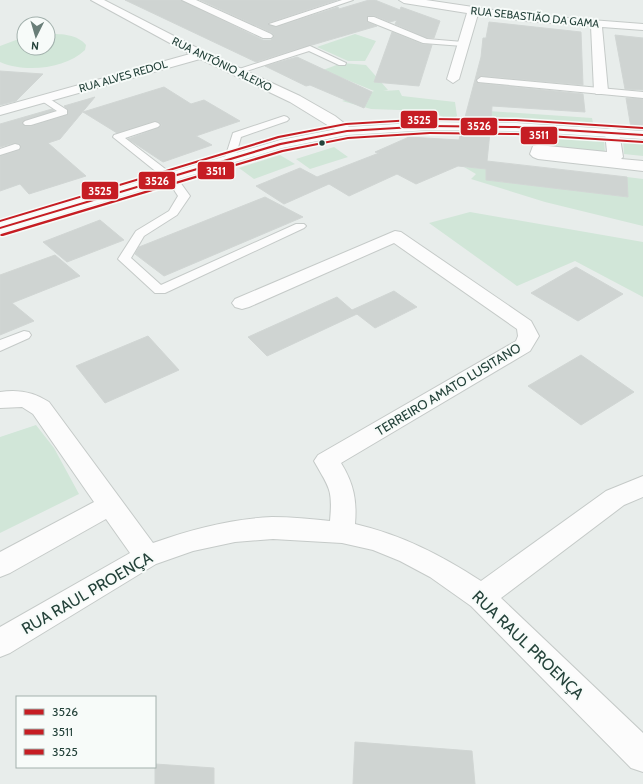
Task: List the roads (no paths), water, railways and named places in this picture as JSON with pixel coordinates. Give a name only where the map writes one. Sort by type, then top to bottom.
[{"type":"street","name":"RUA ANTÓNIO ALEIXO","points":[[96,0],[201,55],[328,116],[347,131]]},
{"type":"street","points":[[190,0],[267,36]]},
{"type":"street","name":"RUA SEBASTIÃO DA GAMA","points":[[404,0],[473,11],[596,24],[643,27]]},
{"type":"street","points":[[453,79],[473,11]]},
{"type":"street","points":[[596,24],[601,91]]},
{"type":"street","name":"RUA ALVES REDOL","points":[[0,111],[201,55]]},
{"type":"street","points":[[0,228],[169,176],[280,144],[347,131],[438,126],[516,127],[643,135]]},
{"type":"street","points":[[612,132],[615,157]]},
{"type":"street","points":[[643,160],[538,149],[538,154],[643,166]]},
{"type":"street","name":"TERREIRO AMATO LUSITANO","points":[[242,303],[395,236],[524,325],[529,332],[529,340],[524,346],[326,461],[339,477],[344,495],[342,532]]},
{"type":"street","points":[[0,400],[15,398],[32,401],[41,408],[147,556]]},
{"type":"street","points":[[481,597],[615,498],[643,486]]},
{"type":"street","points":[[0,565],[110,505]]},
{"type":"street","name":"RUA RAUL PROENÇA","points":[[0,643],[147,556],[191,540],[235,530],[273,528],[342,532],[376,540],[409,553],[440,569],[481,597],[643,756]]},
{"type":"lane","points":[[273,24],[349,0]]},
{"type":"lane","points":[[371,19],[426,41],[463,44]]},
{"type":"lane","points":[[237,71],[310,48],[342,63]]},
{"type":"lane","points":[[481,80],[643,95]]},
{"type":"lane","points":[[28,123],[64,112],[45,99]]},
{"type":"lane","points":[[230,158],[236,135],[284,119]]},
{"type":"lane","points":[[155,125],[118,136],[169,176],[184,196],[173,213],[140,234],[124,259],[160,290],[300,226]]},
{"type":"lane","points":[[0,152],[15,147]]},
{"type":"lane","points":[[0,346],[24,336]]}]
